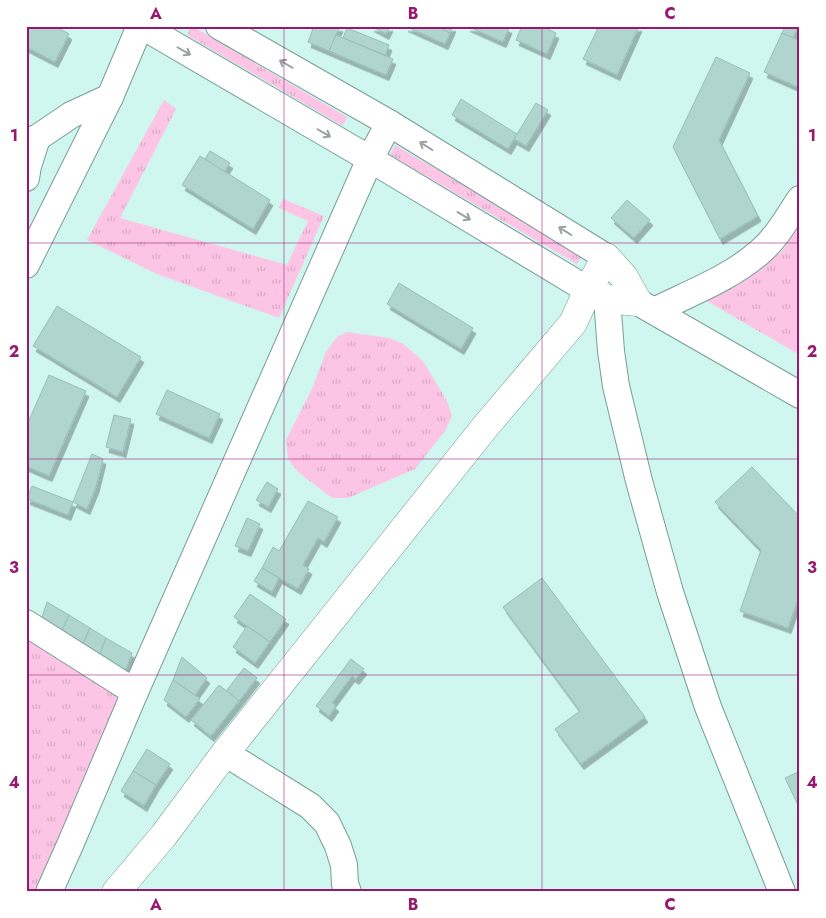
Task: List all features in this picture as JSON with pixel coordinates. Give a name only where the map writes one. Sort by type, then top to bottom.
[{"type":"street","points":[[26,265],[110,97],[141,26],[597,294],[646,306],[800,395]]},
{"type":"street","points":[[219,26],[389,123],[606,257],[624,276],[646,306]]},
{"type":"street","points":[[26,178],[32,140],[72,115],[110,97]]},
{"type":"street","points":[[49,892],[370,159],[389,123]]},
{"type":"street","points":[[646,306],[723,278],[746,264],[776,235],[800,199]]},
{"type":"street","points":[[116,892],[164,835],[225,753],[484,427],[597,294],[606,257]]},
{"type":"street","points":[[597,294],[611,351],[616,386],[639,481],[670,592],[708,707],[782,892]]},
{"type":"street","points":[[26,623],[135,692]]},
{"type":"street","points":[[225,753],[310,806],[327,823],[338,846],[344,865],[345,884],[348,892]]},
{"type":"green space","points":[[192,26],[347,117],[343,126],[187,35]]},
{"type":"green space","points":[[164,100],[176,109],[120,218],[287,265],[308,221],[279,208],[283,199],[324,216],[279,318],[157,274],[87,240]]},
{"type":"green space","points":[[395,145],[582,255],[577,264],[390,155]]},
{"type":"green space","points":[[800,224],[800,355],[698,296],[735,282],[768,262],[783,250]]},
{"type":"green space","points":[[347,332],[389,338],[402,343],[423,361],[447,401],[452,416],[445,431],[415,469],[348,498],[332,498],[298,472],[288,459],[286,440],[312,389],[326,352],[337,337]]},
{"type":"green space","points":[[26,638],[120,697],[38,892],[26,892]]},
{"type":"building","points":[[26,26],[55,26],[69,34],[55,62],[26,47]]},
{"type":"building","points":[[314,26],[340,26],[329,51],[308,42]]},
{"type":"building","points":[[371,26],[390,26],[386,34]]},
{"type":"building","points":[[405,26],[436,26],[450,33],[445,44]]},
{"type":"building","points":[[436,26],[453,26],[450,33]]},
{"type":"building","points":[[467,26],[505,26],[509,28],[503,42]]},
{"type":"building","points":[[522,26],[541,26],[556,33],[547,54],[516,40]]},
{"type":"building","points":[[599,26],[639,26],[617,75],[583,59]]},
{"type":"building","points":[[786,26],[798,26],[793,38],[782,33]]},
{"type":"building","points":[[347,28],[389,45],[385,55],[343,38]]},
{"type":"building","points":[[782,33],[800,41],[800,88],[764,72]]},
{"type":"building","points":[[336,35],[393,59],[386,75],[329,51]]},
{"type":"building","points":[[716,57],[750,73],[719,140],[758,216],[720,239],[673,147]]},
{"type":"building","points":[[461,99],[517,134],[508,149],[452,115]]},
{"type":"building","points":[[536,103],[548,110],[526,146],[514,139]]},
{"type":"building","points":[[210,151],[230,163],[224,172],[205,159]]},
{"type":"building","points":[[200,156],[270,200],[253,229],[182,185]]},
{"type":"building","points":[[627,200],[650,220],[634,238],[611,218]]},
{"type":"building","points":[[399,283],[473,328],[461,349],[387,304]]},
{"type":"building","points":[[57,306],[141,357],[117,397],[33,346]]},
{"type":"building","points":[[49,375],[86,391],[49,476],[26,466],[26,427]]},
{"type":"building","points":[[167,390],[220,414],[209,438],[156,414]]},
{"type":"building","points":[[114,415],[131,419],[123,452],[106,447]]},
{"type":"building","points":[[92,454],[103,459],[96,487],[87,509],[73,502]]},
{"type":"building","points":[[752,467],[800,515],[800,594],[788,628],[740,611],[761,550],[715,502]]},
{"type":"building","points":[[267,482],[278,489],[268,507],[256,500]]},
{"type":"building","points":[[32,486],[73,502],[68,515],[27,499]]},
{"type":"building","points":[[308,501],[338,517],[324,542],[318,538],[303,565],[309,569],[298,589],[262,568],[273,547],[279,551]]},
{"type":"building","points":[[247,518],[260,524],[248,551],[235,546]]},
{"type":"building","points":[[262,568],[279,578],[272,592],[254,581]]},
{"type":"building","points":[[542,578],[645,717],[581,764],[555,729],[580,711],[503,607]]},
{"type":"building","points":[[250,594],[286,619],[270,642],[234,617]]},
{"type":"building","points":[[47,602],[69,615],[61,633],[41,620]]},
{"type":"building","points":[[69,615],[90,628],[82,646],[61,633]]},
{"type":"building","points":[[247,626],[270,642],[255,663],[233,647]]},
{"type":"building","points":[[90,628],[106,638],[99,656],[82,646]]},
{"type":"building","points":[[106,638],[132,653],[125,672],[99,656]]},
{"type":"building","points":[[182,657],[207,678],[195,695],[173,680]]},
{"type":"building","points":[[351,659],[364,669],[356,679],[352,676],[332,703],[336,706],[329,716],[316,706]]},
{"type":"building","points":[[244,668],[257,678],[239,701],[226,691]]},
{"type":"building","points":[[173,680],[200,699],[186,717],[164,700]]},
{"type":"building","points":[[219,685],[239,701],[211,736],[191,720]]},
{"type":"building","points":[[147,749],[170,764],[156,785],[133,771]]},
{"type":"building","points":[[133,771],[156,785],[144,806],[121,791]]},
{"type":"building","points":[[800,771],[800,809],[785,778]]}]
